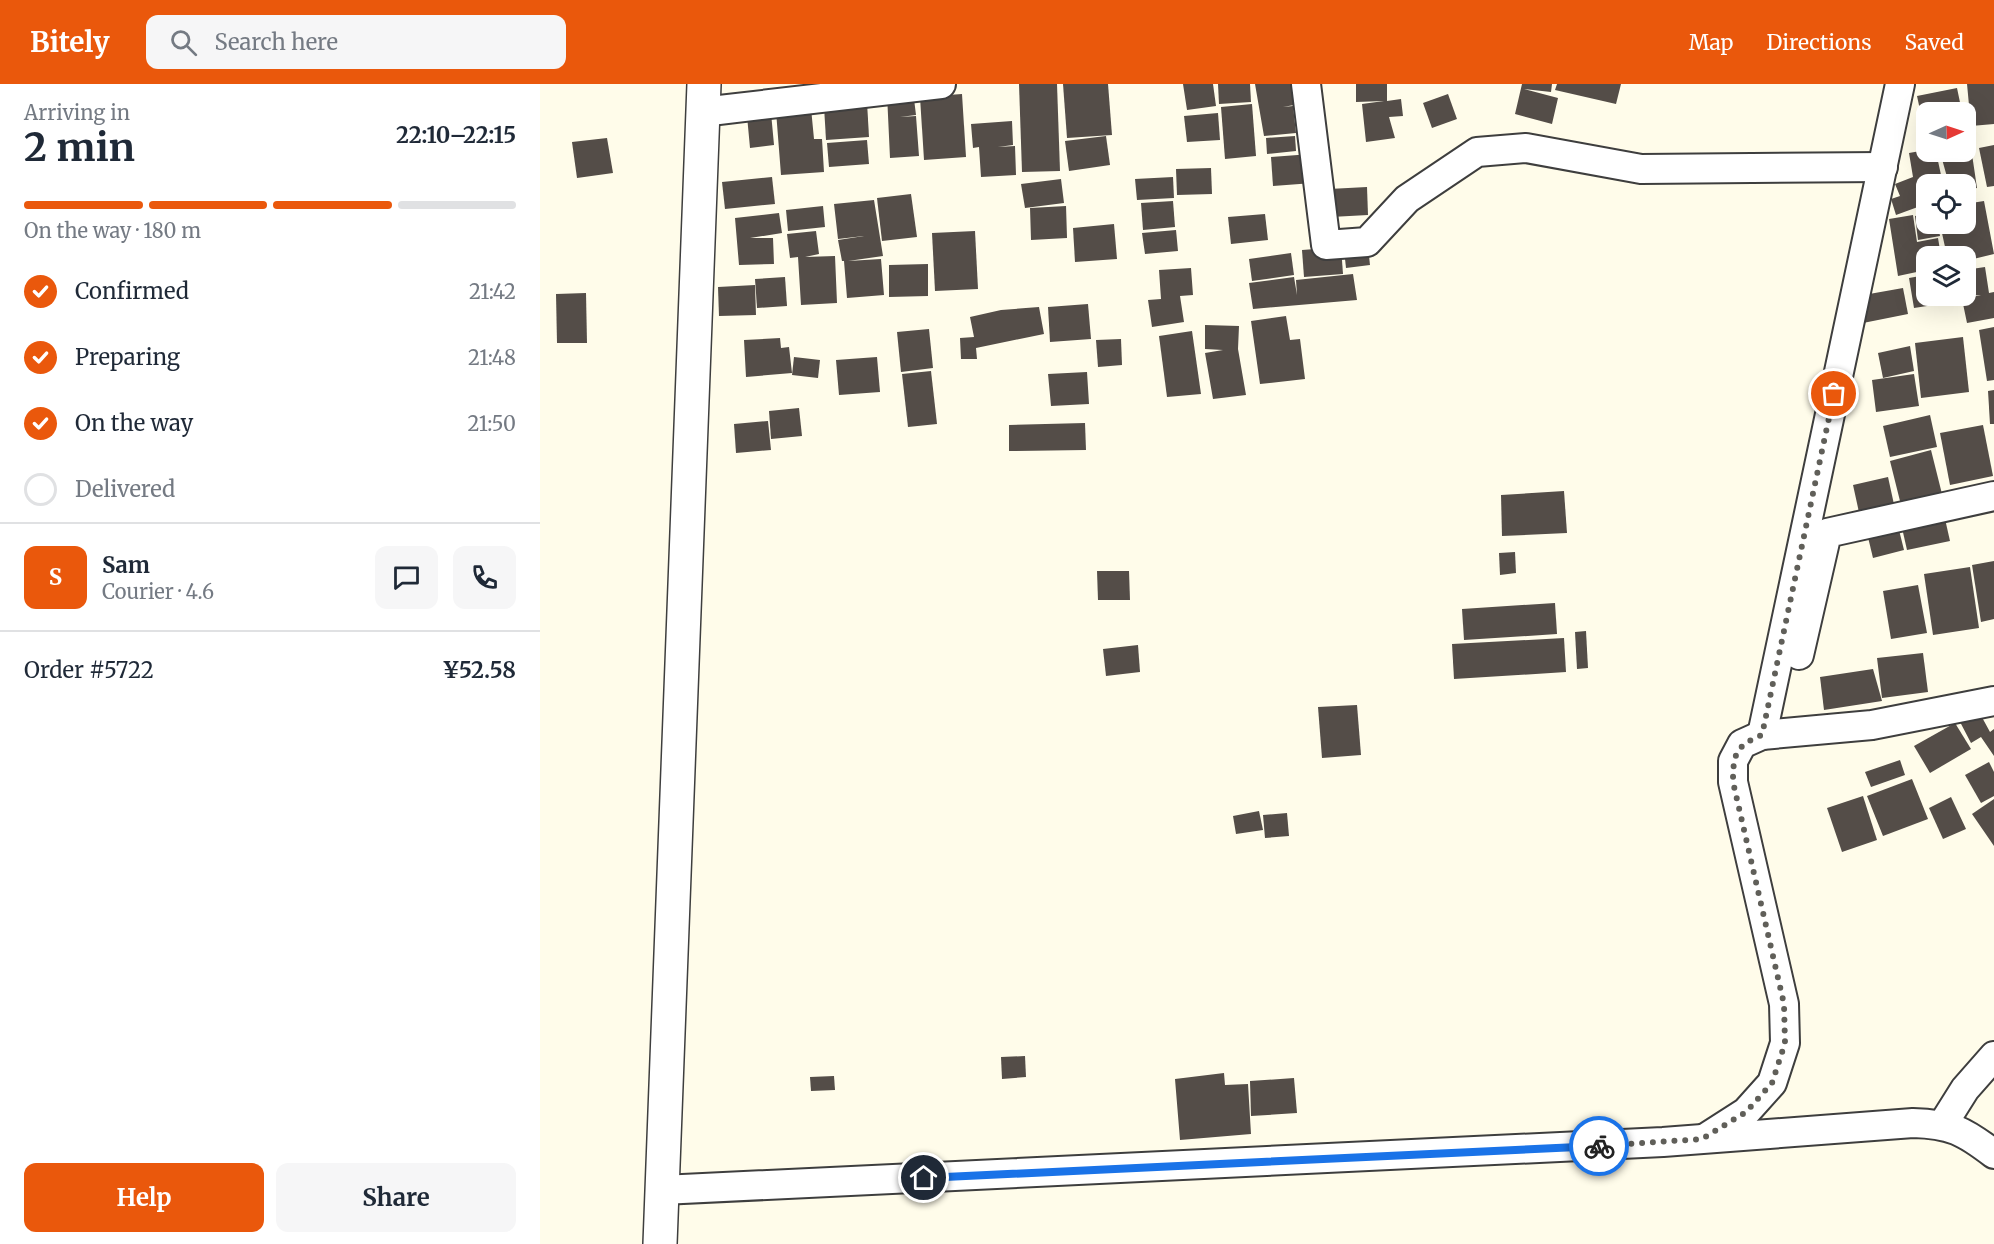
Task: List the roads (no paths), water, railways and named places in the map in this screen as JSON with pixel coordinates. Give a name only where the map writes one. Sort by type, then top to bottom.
[{"type":"street","points":[[660,1244],[703,98],[941,84]]},
{"type":"street","points":[[1306,84],[1326,245],[1367,242],[1407,199],[1477,153],[1526,148],[1641,169],[1883,166]]},
{"type":"street","points":[[1771,734],[1900,84]]},
{"type":"street","points":[[1771,734],[1827,533],[1994,496]]},
{"type":"street","points":[[1702,1139],[1746,1112],[1772,1083],[1785,1043],[1784,1004],[1733,782],[1733,761],[1742,744],[1771,734],[1872,725],[1994,701]]},
{"type":"street","points":[[1943,1124],[1965,1089],[1994,1056]]},
{"type":"street","points":[[662,1190],[1702,1139],[1901,1124],[1943,1124],[1972,1137],[1994,1155]]}]
